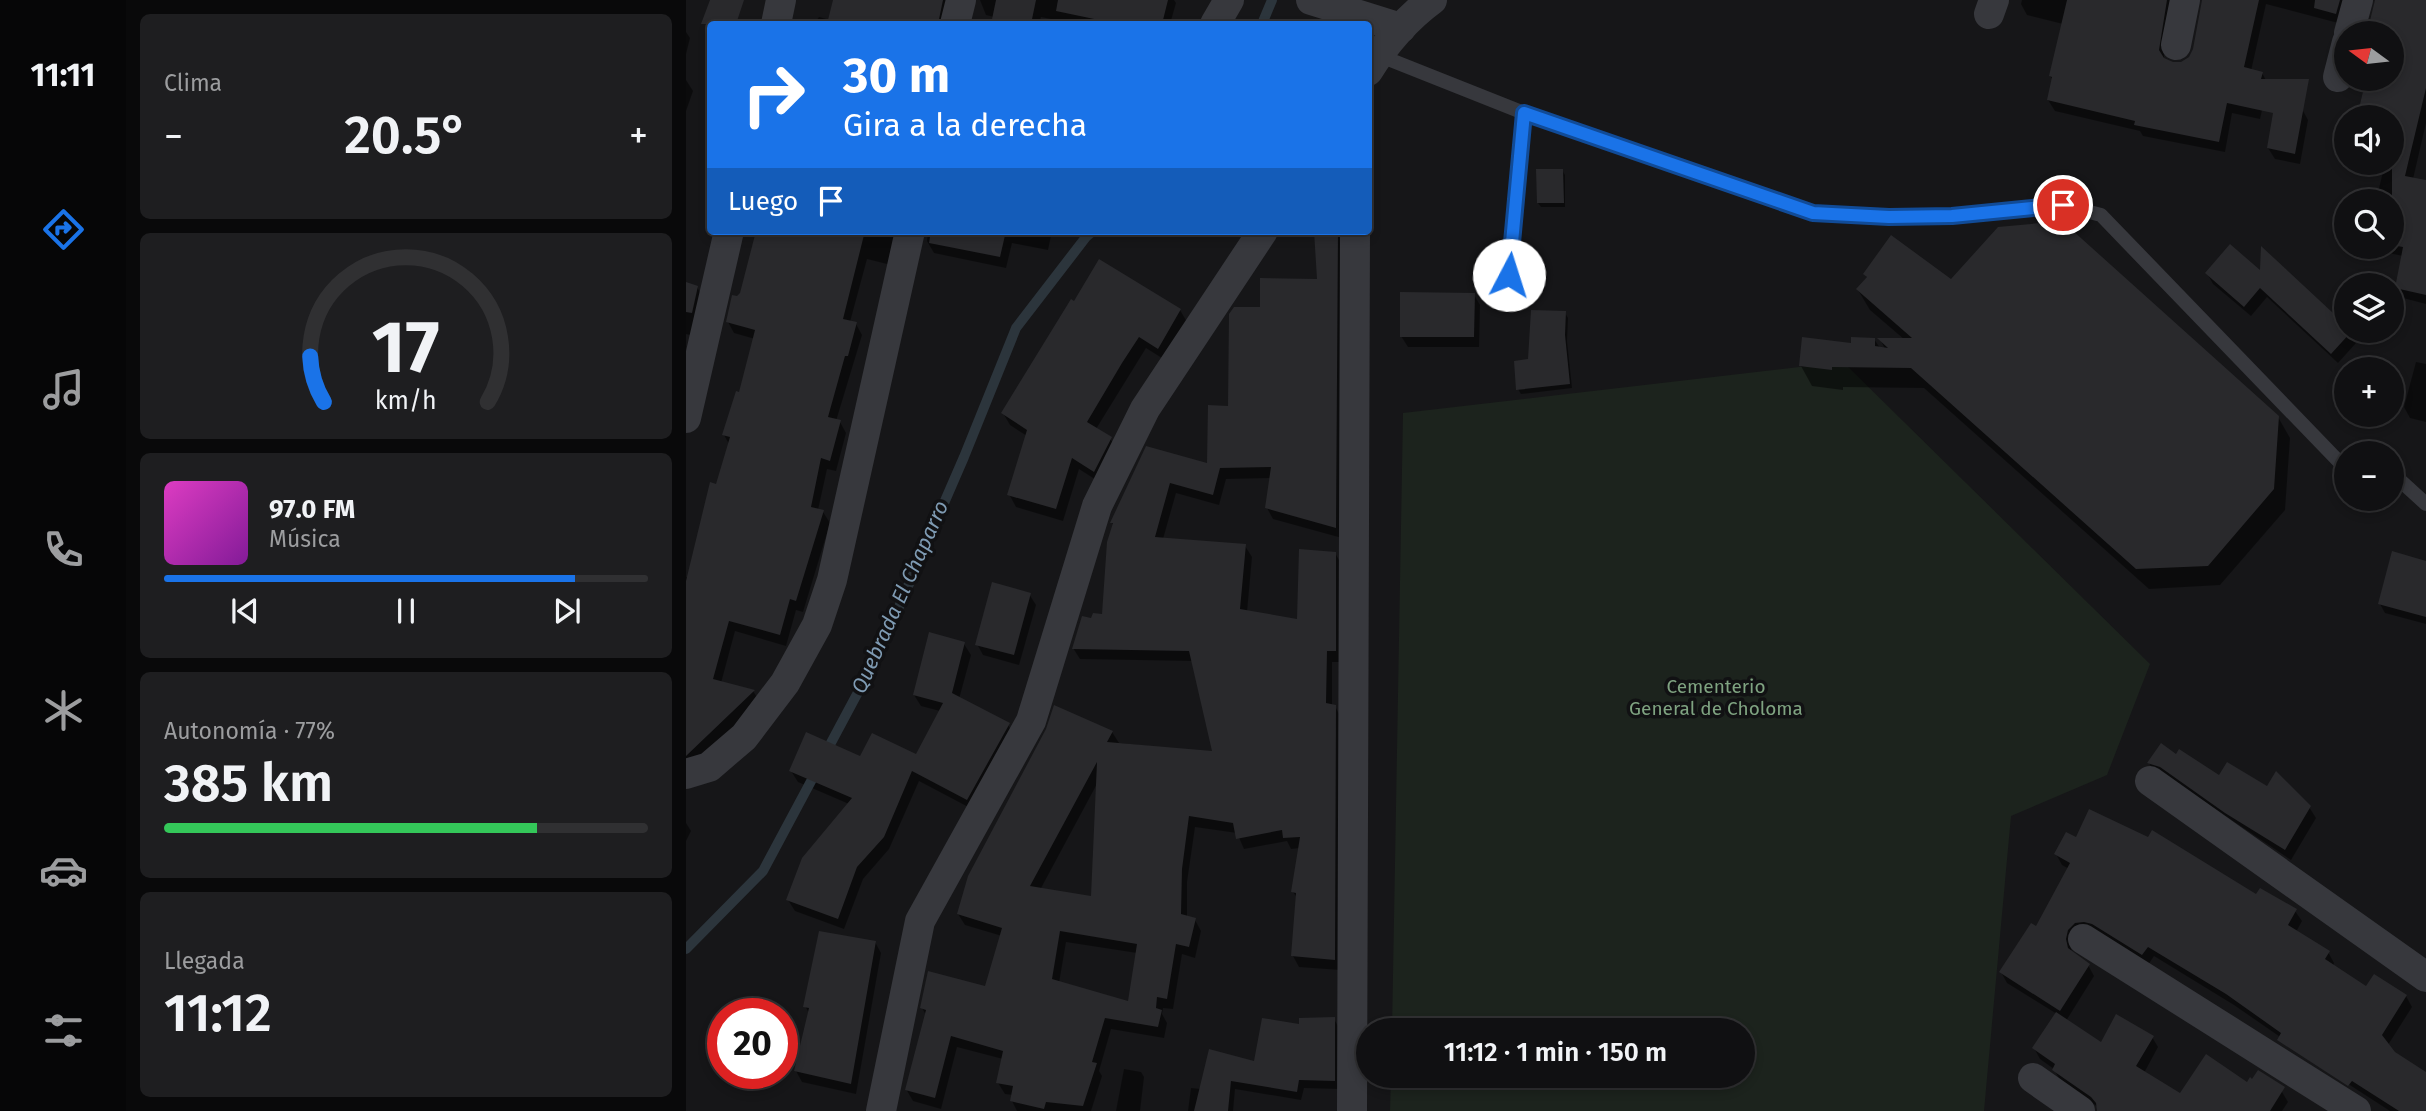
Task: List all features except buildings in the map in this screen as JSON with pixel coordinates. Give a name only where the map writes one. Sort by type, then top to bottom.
[{"type":"street","points":[[777,21],[781,0]]},
{"type":"street","points":[[957,21],[961,0]]},
{"type":"street","points":[[1217,21],[1228,0]]},
{"type":"street","points":[[1373,63],[1401,28],[1432,0]]},
{"type":"street","points":[[2176,45],[2185,0]]},
{"type":"street","points":[[2352,21],[2358,0]]},
{"type":"street","points":[[1314,1],[1401,28]]},
{"type":"street","points":[[686,418],[728,235]]},
{"type":"street","points":[[686,774],[709,767],[744,737],[785,683],[817,625],[832,580],[908,235]]},
{"type":"street","points":[[881,1111],[920,921],[1031,721],[1097,506],[1145,409],[1260,235]]},
{"type":"street","points":[[1352,1111],[1355,235]]},
{"type":"street","points":[[2150,781],[2426,977]]},
{"type":"street","points":[[2083,939],[2356,1111]]},
{"type":"street","points":[[2033,1079],[2080,1111]]},
{"type":"lane","points":[[1373,63],[1813,213],[1889,217],[1952,216],[2063,205],[2101,215],[2334,457]]},
{"type":"lane","points":[[1509,275],[1524,113]]},
{"type":"lane","points":[[2404,484],[2426,504]]},
{"type":"green space","name":"Cementerio General de Choloma","points":[[1843,362],[2150,664],[2107,775],[2011,816],[1984,1111],[1390,1111],[1391,1088],[1755,1088],[1755,1018],[1392,1018],[1403,413]]},
{"type":"waterway","name":"Quebrada El Chaparro","points":[[1263,21],[1272,0]]},
{"type":"waterway","name":"Quebrada El Chaparro","points":[[825,754],[879,653],[964,457],[1016,328],[1088,235]]},
{"type":"waterway","name":"Quebrada El Chaparro","points":[[686,949],[763,871],[817,770]]},
{"type":"route","points":[[1509,275],[1524,113],[1813,213],[1889,217],[1952,216],[2063,205]]}]
